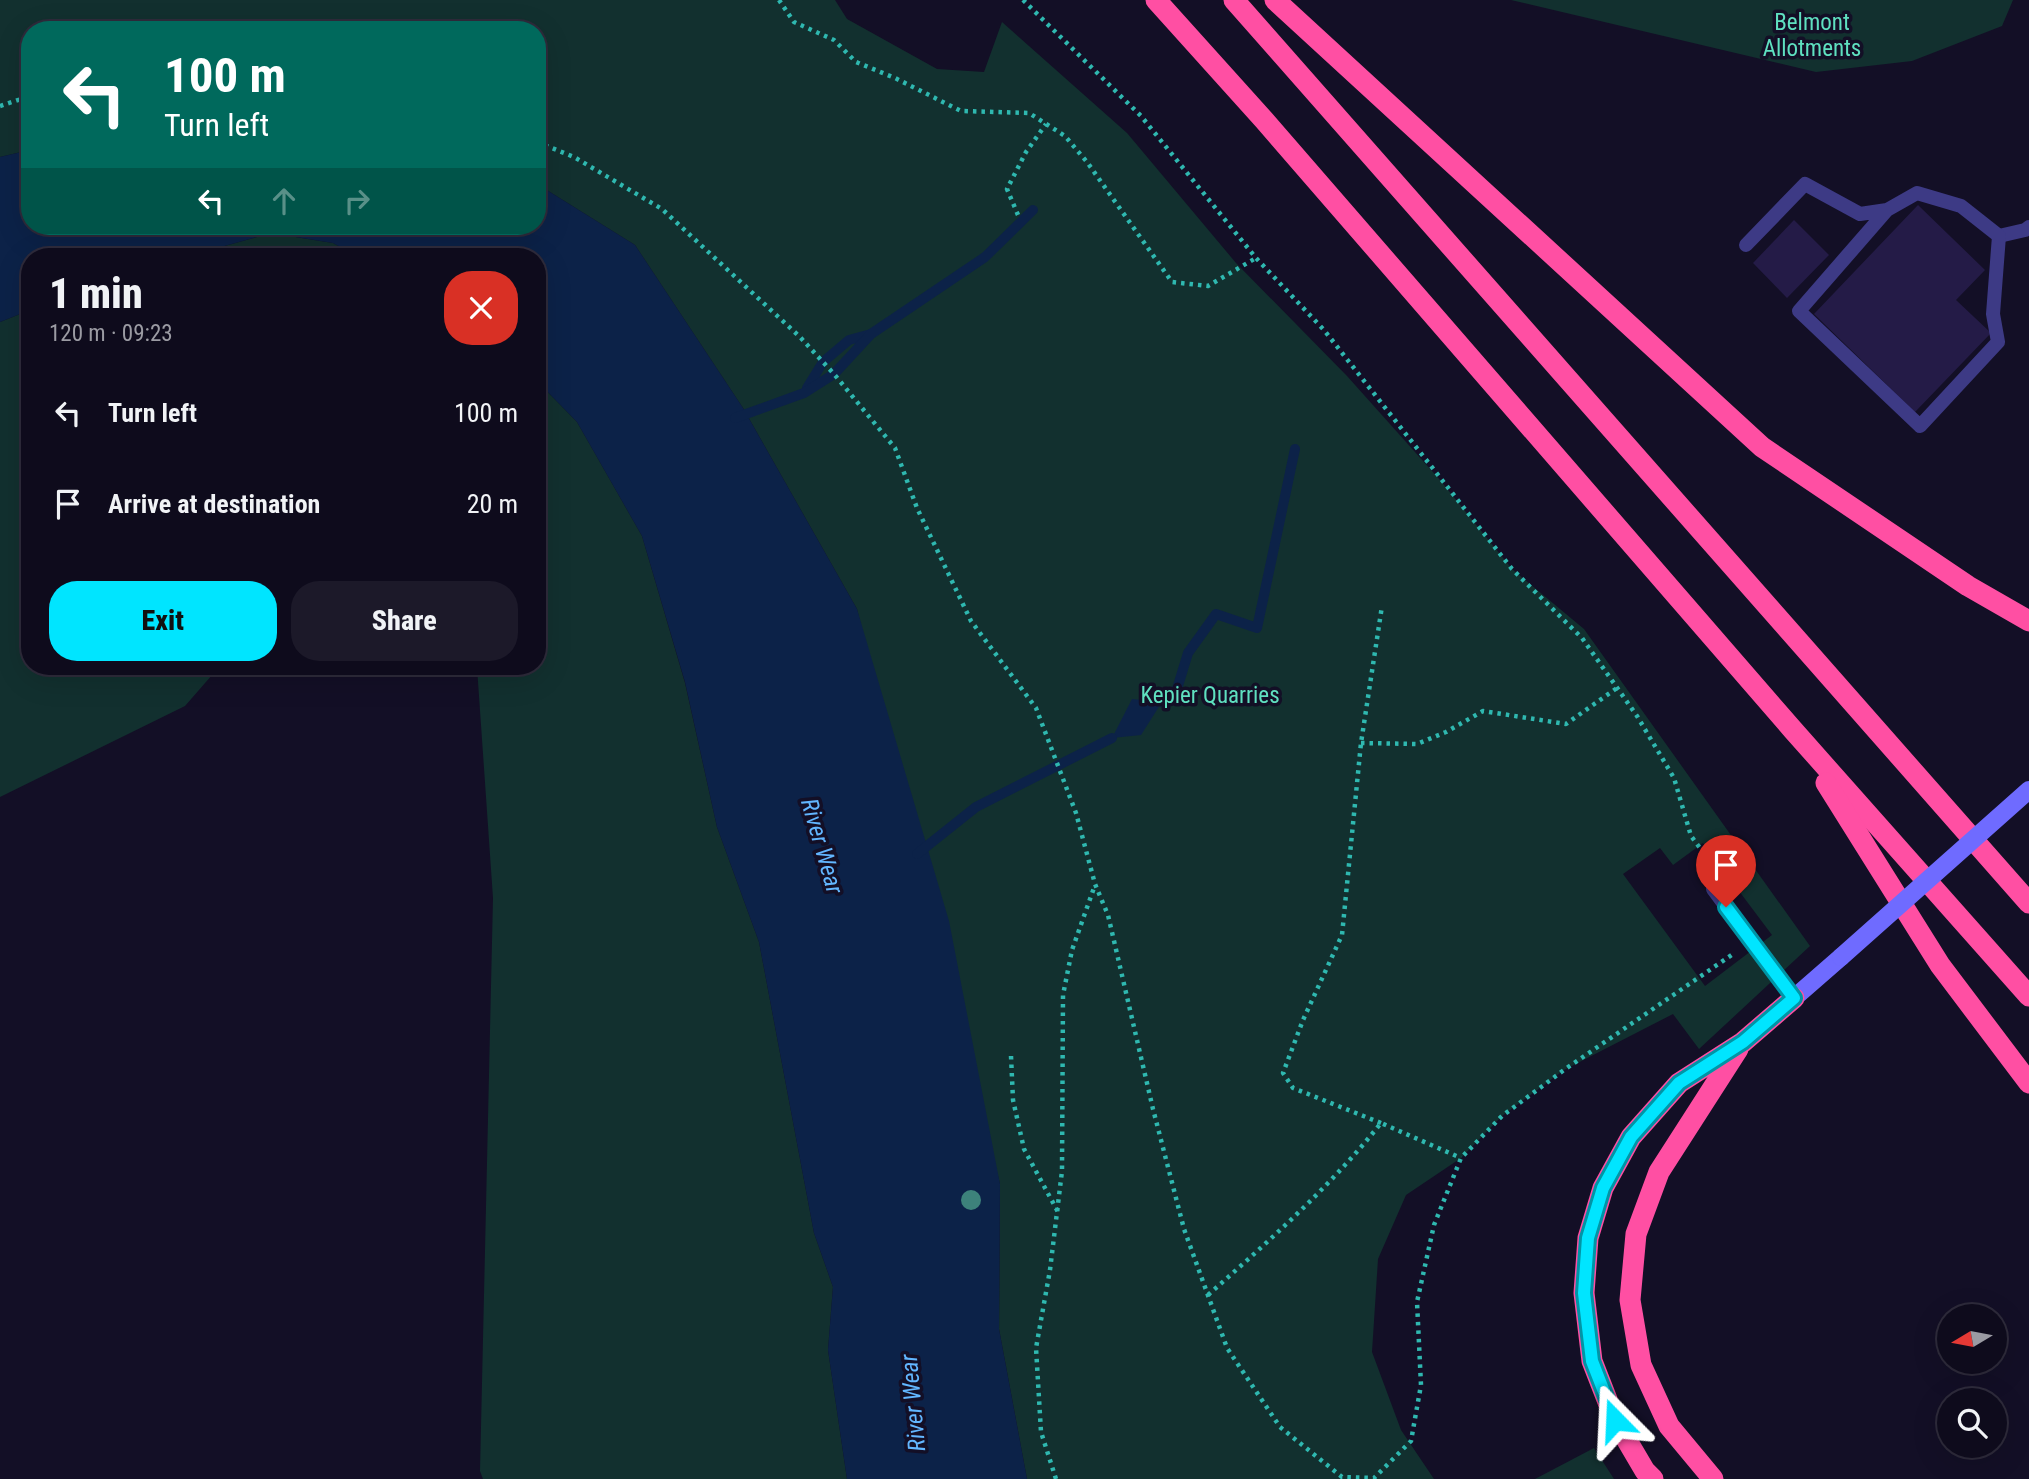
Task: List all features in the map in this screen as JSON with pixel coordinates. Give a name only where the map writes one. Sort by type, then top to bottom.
[{"type":"highway","points":[[1156,0],[1264,120],[1793,730],[2029,996]]},
{"type":"highway","points":[[1234,0],[2029,903]]},
{"type":"highway","points":[[1275,0],[1762,447],[1968,586],[2029,621]]},
{"type":"highway","points":[[1793,730],[1940,965],[2029,1083]]},
{"type":"highway","points":[[1653,1479],[1645,1471],[1615,1420],[1592,1361],[1584,1293],[1588,1238],[1603,1188],[1631,1137],[1679,1083],[1743,1042],[1794,998]]},
{"type":"highway","points":[[1713,1479],[1669,1426],[1641,1365],[1630,1300],[1636,1234],[1658,1172],[1743,1042]]},
{"type":"street","points":[[1794,998],[2029,790]]},
{"type":"lane","points":[[1746,245],[1805,184],[1860,214],[1887,210],[1917,194],[1961,205],[1998,236]]},
{"type":"lane","points":[[1887,210],[1799,311],[1920,426],[1998,342],[1993,314],[1998,236]]},
{"type":"lane","points":[[1998,236],[2029,227]]},
{"type":"lane","points":[[1713,890],[1794,998]]},
{"type":"path","points":[[779,0],[794,22],[834,40],[856,62],[961,111],[1029,113],[1065,136],[1087,162],[1172,282],[1208,286],[1256,258]]},
{"type":"path","points":[[1023,0],[1141,116],[1256,258],[1324,330],[1512,569],[1582,638],[1637,716],[1674,778],[1691,836],[1712,864],[1713,890]]},
{"type":"path","points":[[0,106],[21,99]]},
{"type":"path","points":[[1018,215],[1007,189],[1026,152],[1046,124]]},
{"type":"path","points":[[546,146],[574,157],[662,209],[800,337],[895,448],[916,508],[971,621],[1036,708],[1076,813],[1095,884],[1108,915],[1184,1230],[1227,1348],[1280,1427],[1342,1477],[1374,1478],[1410,1441],[1421,1385],[1417,1302],[1434,1225],[1461,1158],[1513,1108],[1751,941]]},
{"type":"path","points":[[1382,606],[1361,743],[1342,935],[1303,1020],[1283,1073],[1293,1088],[1381,1122],[1461,1158]]},
{"type":"path","points":[[1361,743],[1418,744],[1446,732],[1483,710],[1566,724],[1617,688]]},
{"type":"path","points":[[1056,1479],[1041,1432],[1036,1348],[1059,1213],[1063,1144],[1063,995],[1072,950],[1095,884]]},
{"type":"path","points":[[1011,1056],[1013,1100],[1024,1149],[1059,1213]]},
{"type":"path","points":[[1208,1296],[1304,1209],[1354,1156],[1381,1122]]},
{"type":"green space","name":"Kepier Quarries","points":[[0,0],[835,0],[847,19],[937,69],[984,72],[1002,22],[1127,133],[1236,263],[1347,376],[1440,480],[1512,569],[1584,629],[1810,946],[1699,1049],[1673,1014],[1564,1070],[1502,1116],[1461,1158],[1406,1195],[1378,1259],[1372,1352],[1401,1430],[1434,1479],[1027,1479],[999,1329],[1000,1184],[857,609],[743,408],[635,245],[546,190],[546,21],[21,21],[21,152],[0,157]],"holes":[[[1703,843],[1772,935],[1705,986],[1623,874],[1660,848],[1673,865]]]},
{"type":"green space","name":"Belmont Allotments","points":[[1511,0],[2013,0],[2002,26],[1912,61],[1816,72]]},
{"type":"green space","points":[[264,235],[283,235],[333,243],[342,248],[217,248]]},
{"type":"green space","points":[[21,314],[21,675],[212,675],[185,706],[0,797],[0,322]]},
{"type":"green space","points":[[546,390],[577,422],[642,536],[685,683],[717,827],[759,942],[814,1233],[833,1287],[828,1350],[847,1479],[483,1479],[480,1471],[493,898],[478,675],[546,675]]},
{"type":"green space","points":[[1594,1448],[1614,1479],[1535,1479]]},
{"type":"water","points":[[21,152],[21,235],[264,235],[217,248],[21,248],[21,314],[0,322],[0,157]]},
{"type":"water","name":"River Wear","points":[[546,190],[635,245],[743,408],[857,609],[949,921],[1000,1184],[999,1329],[1027,1479],[847,1479],[828,1350],[833,1287],[814,1233],[759,942],[717,827],[685,682],[642,536],[577,422],[546,390],[546,248],[342,248],[333,243],[283,235],[546,235]]},
{"type":"water","points":[[1132,699],[1162,702],[1141,735],[1112,738]]},
{"type":"building","points":[[1918,205],[1985,270],[1956,300],[1991,333],[1915,412],[1814,314]]},
{"type":"building","points":[[1794,220],[1829,255],[1787,298],[1753,263]]},
{"type":"waterway","points":[[735,418],[804,393],[834,374],[871,334],[985,257],[1033,210]]},
{"type":"waterway","points":[[807,388],[823,362],[849,340],[871,334]]},
{"type":"waterway","points":[[1162,702],[1177,689],[1188,653],[1216,614],[1257,628],[1295,449]]},
{"type":"waterway","points":[[917,854],[976,807],[1112,738]]},
{"type":"route","points":[[1615,1420],[1592,1361],[1584,1293],[1588,1238],[1603,1188],[1631,1137],[1679,1083],[1743,1042],[1794,998],[1726,907]]}]
